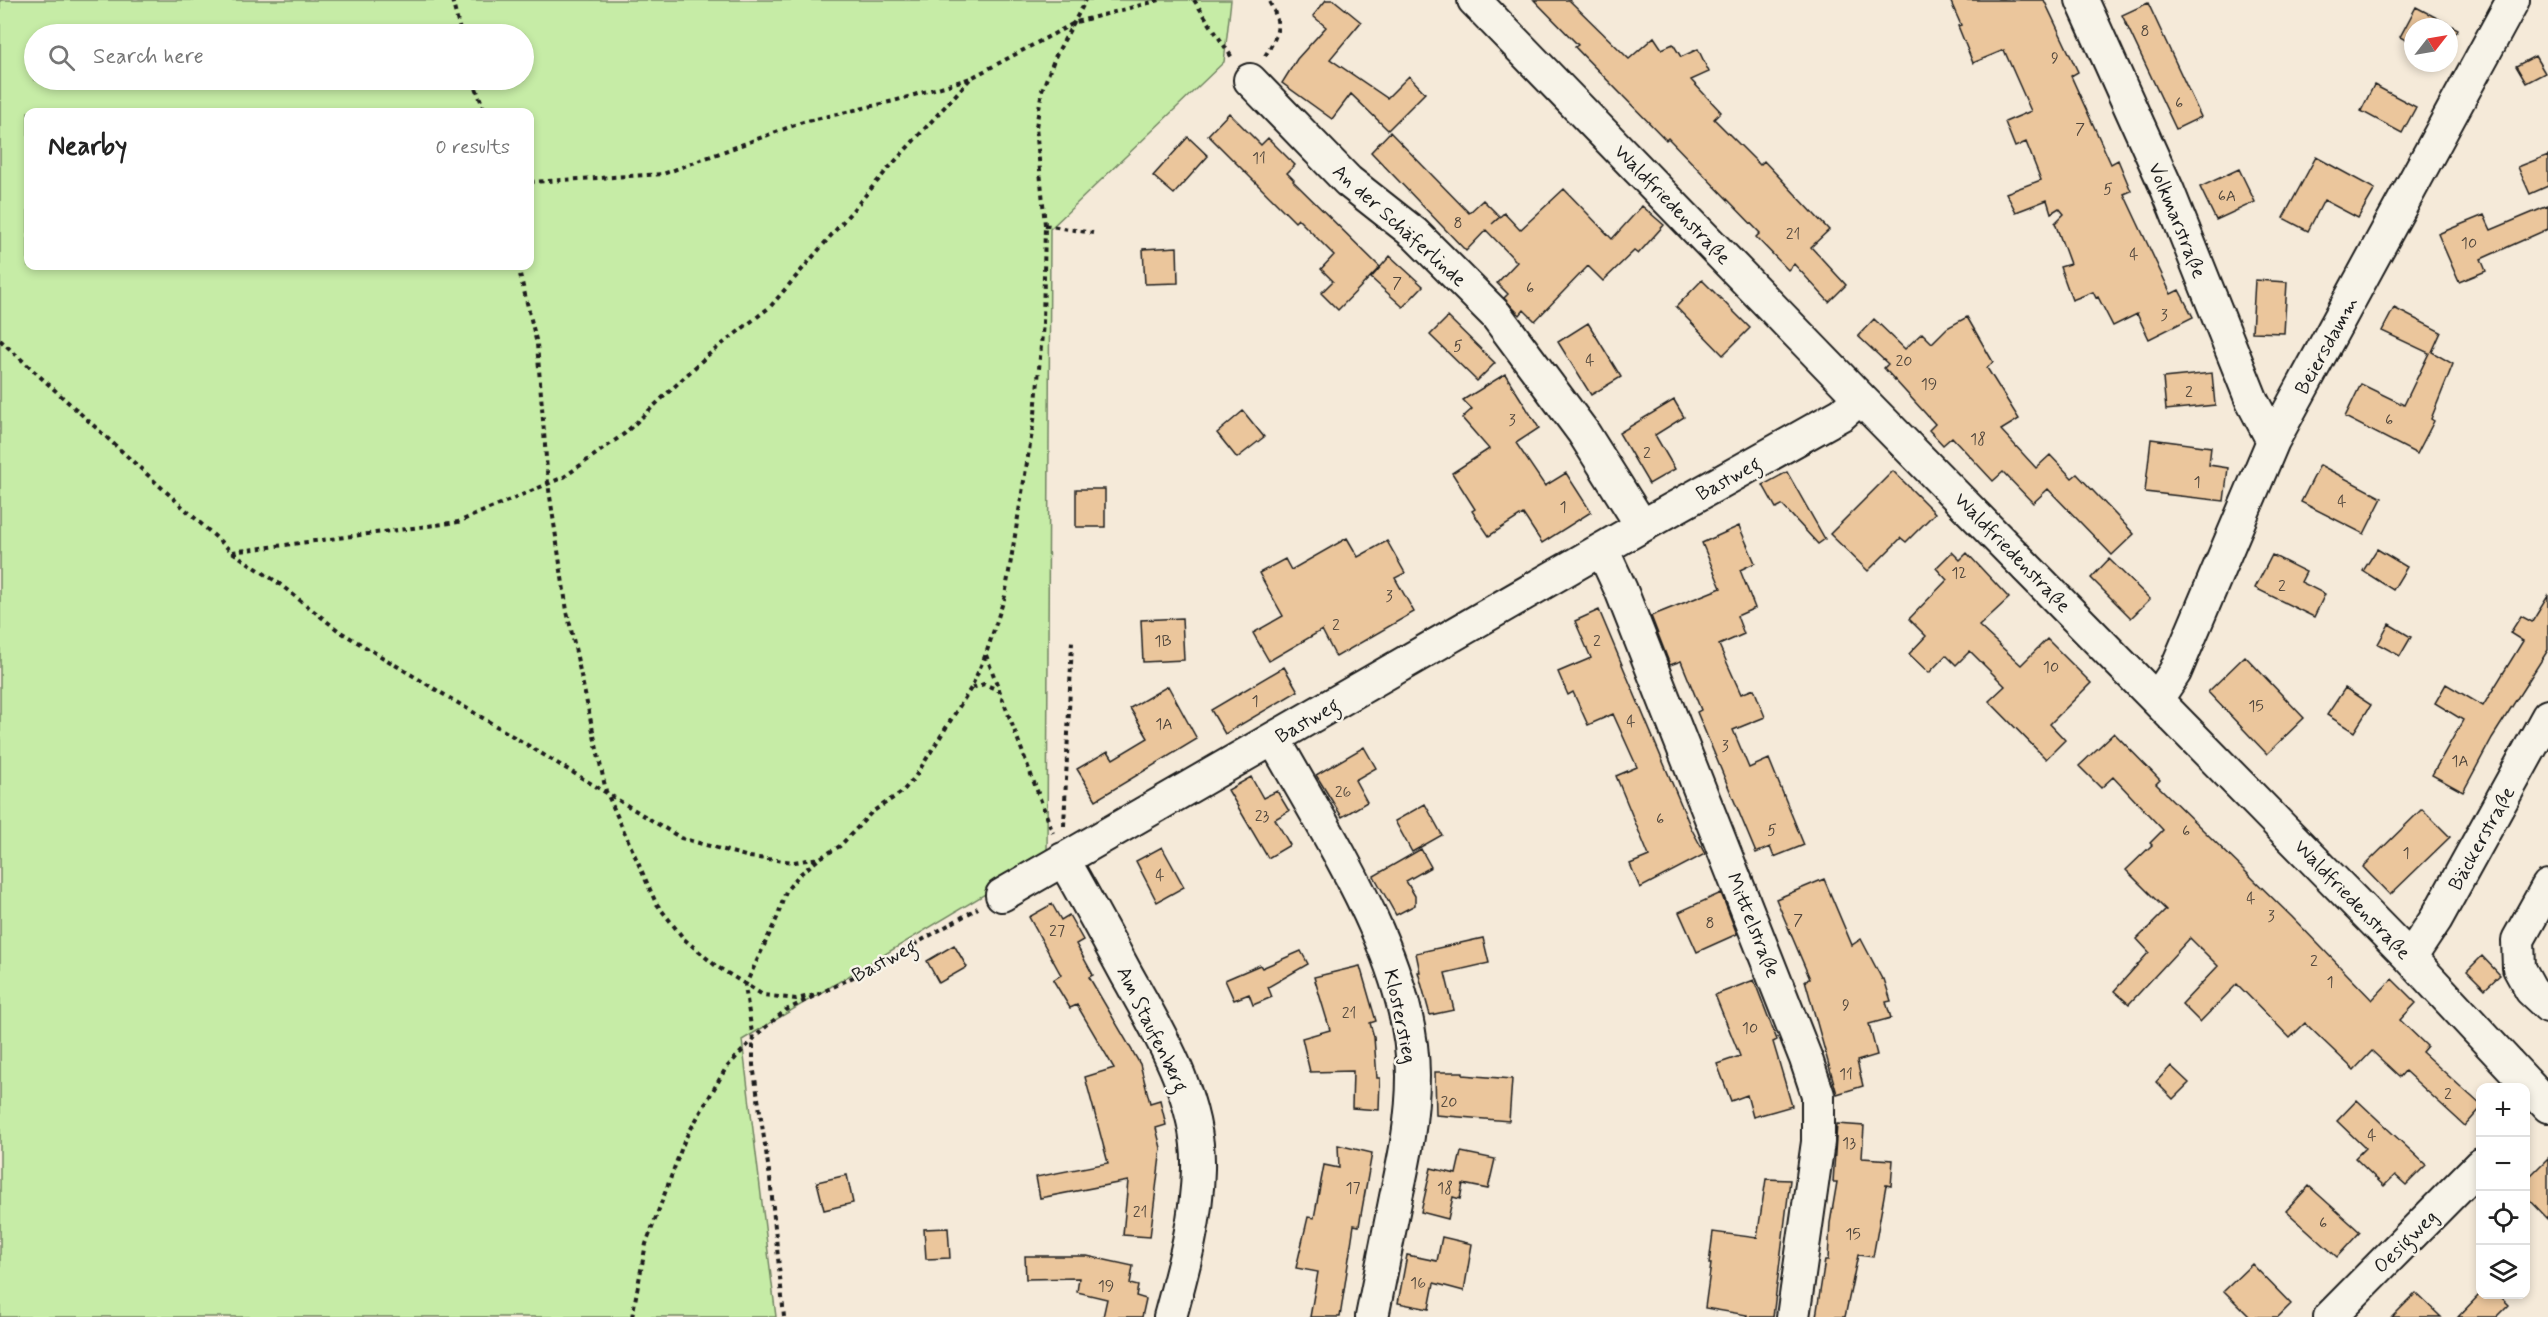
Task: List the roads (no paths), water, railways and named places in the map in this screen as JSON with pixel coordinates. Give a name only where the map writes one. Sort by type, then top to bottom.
[{"type":"street","name":"Waldfriedenstraße","points":[[1474,0],[1860,398],[2410,958],[2539,1108]]},
{"type":"street","name":"Volkmarstraße","points":[[2082,0],[2168,191],[2252,401],[2273,441]]},
{"type":"street","name":"Beiersdamm","points":[[2157,699],[2175,672],[2273,441],[2513,0]]},
{"type":"street","name":"An der Schäferlinde","points":[[1250,80],[1348,181],[1414,233],[1496,315],[1583,432],[1642,526]]},
{"type":"street","name":"Bastweg","points":[[1002,895],[1642,526],[1842,414],[1860,398]]},
{"type":"street","name":"Mittelstraße","points":[[1602,549],[1664,699],[1806,1059],[1818,1095],[1818,1142],[1793,1317]]},
{"type":"street","name":"Bäckerstraße","points":[[2410,958],[2436,919],[2548,716]]},
{"type":"street","name":"Klosterstieg","points":[[1274,739],[1380,934],[1395,975],[1407,1026],[1413,1074],[1410,1128],[1372,1317]]},
{"type":"street","name":"Am Staufenberg","points":[[1063,859],[1160,1036],[1178,1074],[1193,1121],[1198,1168],[1194,1211],[1170,1317]]},
{"type":"street","points":[[2548,886],[2518,940],[2519,968],[2530,990],[2548,1006]]},
{"type":"street","name":"Oesigweg","points":[[2330,1317],[2476,1170]]}]
